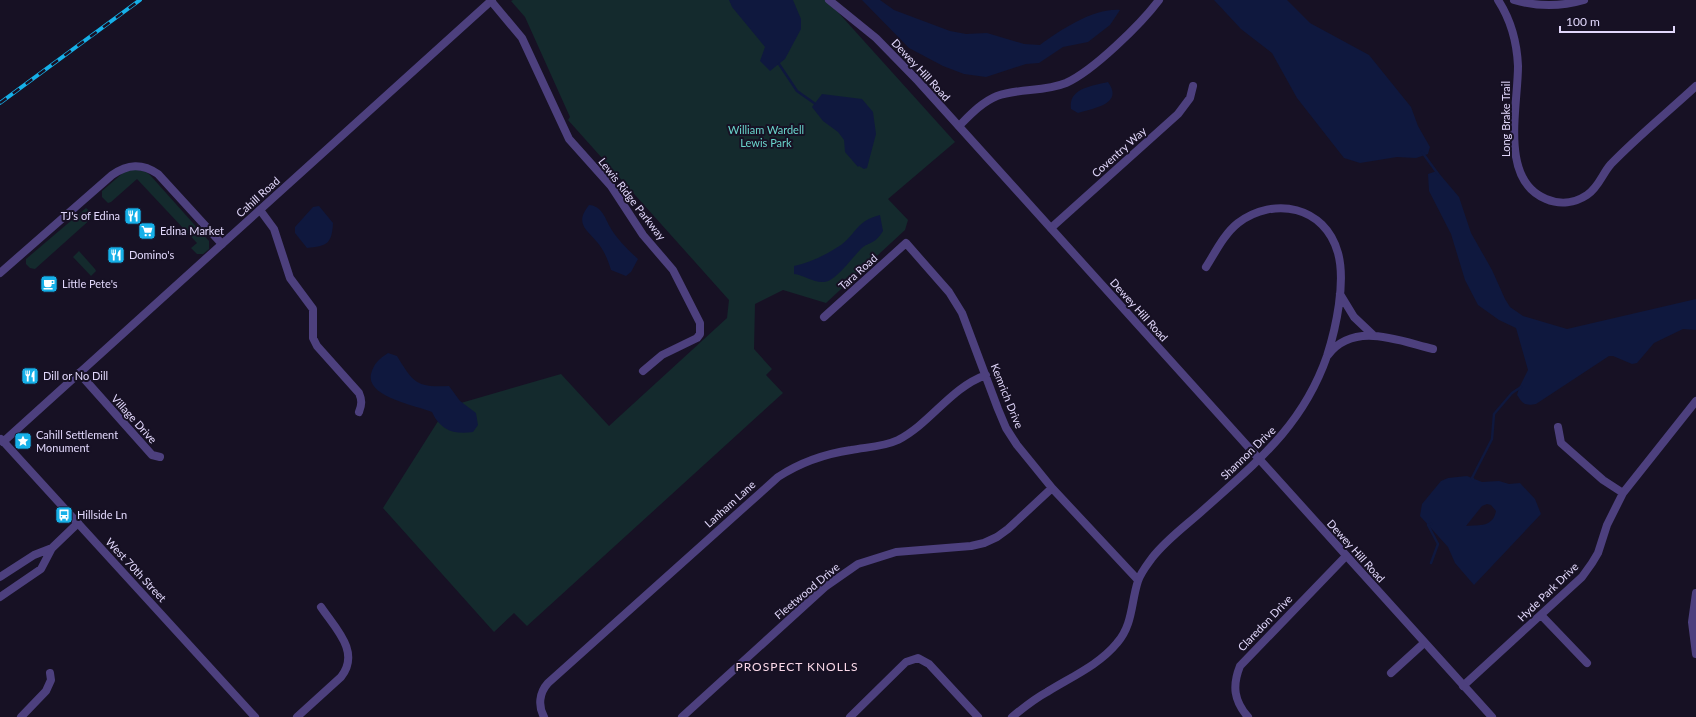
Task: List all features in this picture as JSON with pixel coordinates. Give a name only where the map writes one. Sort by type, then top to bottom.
[{"type":"street","name":"Cahill Road","points":[[2,440],[79,373],[492,0]]},
{"type":"street","name":"Lewis Ridge Parkway","points":[[492,0],[522,38],[569,139],[611,186],[643,235],[673,270],[700,323],[700,334],[697,338],[662,355],[643,371]]},
{"type":"street","name":"Dewey Hill Road","points":[[829,0],[876,38],[958,126],[1492,717]]},
{"type":"street","points":[[958,126],[984,103],[996,96],[1010,92],[1048,88],[1066,83],[1082,74],[1127,35],[1149,13],[1159,0]]},
{"type":"street","name":"Long Brake Trail","points":[[1498,0],[1510,24],[1516,44],[1518,66],[1515,145],[1517,162],[1522,178],[1529,188],[1539,196],[1550,201],[1575,201],[1596,188],[1610,166],[1696,86]]},
{"type":"street","points":[[1514,0],[1546,6],[1564,5],[1584,0]]},
{"type":"street","name":"Coventry Way","points":[[1051,228],[1178,114],[1190,98],[1193,86]]},
{"type":"street","points":[[0,273],[112,175],[120,169],[130,166],[140,165],[150,168],[158,174],[222,244]]},
{"type":"street","name":"Shannon Drive","points":[[1012,717],[1029,703],[1090,667],[1118,643],[1130,619],[1138,580],[1144,569],[1166,542],[1259,460],[1281,438],[1311,391],[1326,357],[1335,326],[1340,294],[1340,266],[1338,252],[1333,239],[1315,218],[1290,207],[1276,207],[1262,210],[1237,224],[1226,236],[1206,268]]},
{"type":"street","points":[[260,210],[274,228],[290,278],[313,308],[313,338],[317,346],[359,393],[362,405],[359,412]]},
{"type":"street","name":"Tara Road","points":[[824,317],[906,243]]},
{"type":"street","name":"Kemrich Drive","points":[[906,243],[950,292],[962,313],[1010,434],[1029,461],[1052,488],[1138,580]]},
{"type":"street","points":[[1340,294],[1354,317],[1373,335]]},
{"type":"street","points":[[1326,357],[1341,342],[1362,335],[1373,335],[1433,349]]},
{"type":"street","name":"Village Drive","points":[[79,373],[152,455],[160,457]]},
{"type":"street","name":"Lanham Lane","points":[[544,717],[540,705],[544,688],[548,683],[778,477],[794,466],[813,458],[833,453],[871,448],[897,441],[907,435],[957,390],[986,375]]},
{"type":"street","name":"Hyde Park Drive","points":[[1463,686],[1582,577],[1592,563],[1623,493],[1696,401]]},
{"type":"street","points":[[1558,428],[1560,443],[1603,480],[1623,493]]},
{"type":"street","name":"West 70th Street","points":[[2,440],[255,717]]},
{"type":"street","name":"Fleetwood Drive","points":[[682,717],[825,587],[858,564],[896,552],[971,546],[984,543],[1008,529],[1052,488]]},
{"type":"street","points":[[0,596],[41,569],[52,548],[78,523]]},
{"type":"street","points":[[0,577],[34,555],[52,548]]},
{"type":"street","name":"Claredon Drive","points":[[1248,717],[1236,699],[1236,677],[1240,666],[1346,556]]},
{"type":"street","points":[[1696,593],[1692,622],[1696,654]]},
{"type":"street","points":[[296,717],[341,676],[346,670],[349,660],[349,652],[346,643],[321,607]]},
{"type":"street","points":[[1541,615],[1587,663]]},
{"type":"street","points":[[1391,673],[1424,643]]},
{"type":"street","points":[[850,717],[906,662],[918,658],[929,664],[978,717]]},
{"type":"street","points":[[21,717],[46,691],[51,680],[50,673]]},
{"type":"green space","name":"William Wardell Lewis Park","points":[[827,0],[955,142],[888,199],[908,220],[905,230],[826,303],[783,290],[755,304],[754,349],[772,369],[766,375],[783,393],[527,626],[514,613],[494,632],[383,508],[447,407],[561,374],[609,426],[727,318],[729,300],[568,120],[570,117],[525,17],[511,1]]},
{"type":"green space","points":[[134,169],[146,172],[150,175],[209,241],[209,249],[203,254],[197,254],[191,248],[197,243],[137,179],[111,202],[108,203],[102,197],[102,191],[124,172]]},
{"type":"green space","points":[[86,208],[93,214],[93,217],[35,269],[30,268],[26,264],[26,259]]},
{"type":"green space","points":[[79,251],[96,271],[91,276],[73,257]]},
{"type":"water","points":[[729,0],[793,0],[801,19],[801,29],[785,59],[770,71],[760,61],[765,47],[732,7]]},
{"type":"water","points":[[862,0],[880,0],[894,10],[950,31],[966,34],[987,33],[1024,44],[1040,45],[1067,27],[1088,16],[1110,10],[1120,10],[1110,25],[1088,42],[1063,47],[1039,63],[1026,64],[986,77],[964,74],[943,66],[909,48]]},
{"type":"water","points":[[1214,0],[1287,0],[1310,23],[1369,55],[1411,107],[1418,126],[1430,147],[1428,154],[1416,158],[1397,157],[1360,163],[1344,158],[1297,98],[1272,53],[1241,29]]},
{"type":"water","points":[[1108,82],[1112,89],[1112,95],[1110,100],[1105,104],[1078,113],[1071,109],[1073,96],[1077,92],[1088,87]]},
{"type":"water","points":[[822,94],[862,99],[873,112],[876,134],[867,168],[864,169],[859,166],[858,167],[845,152],[844,140],[838,132],[823,121],[812,107]]},
{"type":"water","points":[[1437,171],[1459,197],[1471,233],[1492,270],[1505,299],[1510,307],[1523,316],[1567,329],[1696,299],[1696,330],[1683,329],[1654,343],[1637,363],[1632,364],[1613,356],[1609,356],[1536,404],[1525,404],[1517,395],[1528,370],[1516,328],[1499,320],[1478,305],[1465,280],[1451,234],[1429,191],[1428,174]]},
{"type":"water","points":[[589,205],[600,210],[616,236],[638,259],[631,272],[626,276],[611,270],[602,248],[583,225],[583,216]]},
{"type":"water","points":[[319,206],[333,223],[330,240],[324,245],[307,248],[295,233],[295,227],[313,207]]},
{"type":"water","points":[[880,215],[883,231],[880,236],[863,247],[833,278],[828,281],[820,282],[794,274],[794,266],[824,255],[836,248],[846,241],[861,224]]},
{"type":"water","points":[[388,353],[397,356],[407,372],[417,382],[429,386],[449,386],[460,401],[476,413],[478,425],[473,432],[460,433],[448,430],[439,423],[432,412],[393,399],[376,389],[371,382],[372,370],[377,362]]},
{"type":"water","points":[[1467,476],[1482,482],[1499,481],[1509,484],[1520,483],[1535,499],[1541,514],[1474,585],[1455,563],[1448,547],[1420,516],[1422,504],[1441,481],[1448,478]],"holes":[[[1487,504],[1491,505],[1496,511],[1489,523],[1466,526],[1482,506]]]},
{"type":"waterway","points":[[779,64],[797,91],[814,103]]},
{"type":"waterway","points":[[1422,152],[1438,174]]},
{"type":"waterway","points":[[1473,479],[1472,478],[1492,439],[1494,414],[1512,393],[1521,387]]},
{"type":"waterway","points":[[1431,524],[1428,525],[1438,544],[1431,563]]},
{"type":"railway","points":[[0,103],[140,0]]},
{"type":"place","name":"TJ's of Edina","points":[[133,216]]},
{"type":"place","name":"Edina Market","points":[[147,231]]},
{"type":"place","name":"Domino's","points":[[116,255]]},
{"type":"place","name":"Little Pete's","points":[[49,284]]},
{"type":"place","name":"Dill or No Dill","points":[[30,376]]},
{"type":"place","name":"Cahill Settlement Monument","points":[[23,441]]},
{"type":"place","name":"Hillside Ln","points":[[64,515]]},
{"type":"district","name":"PROSPECT KNOLLS","points":[[797,667]]}]
